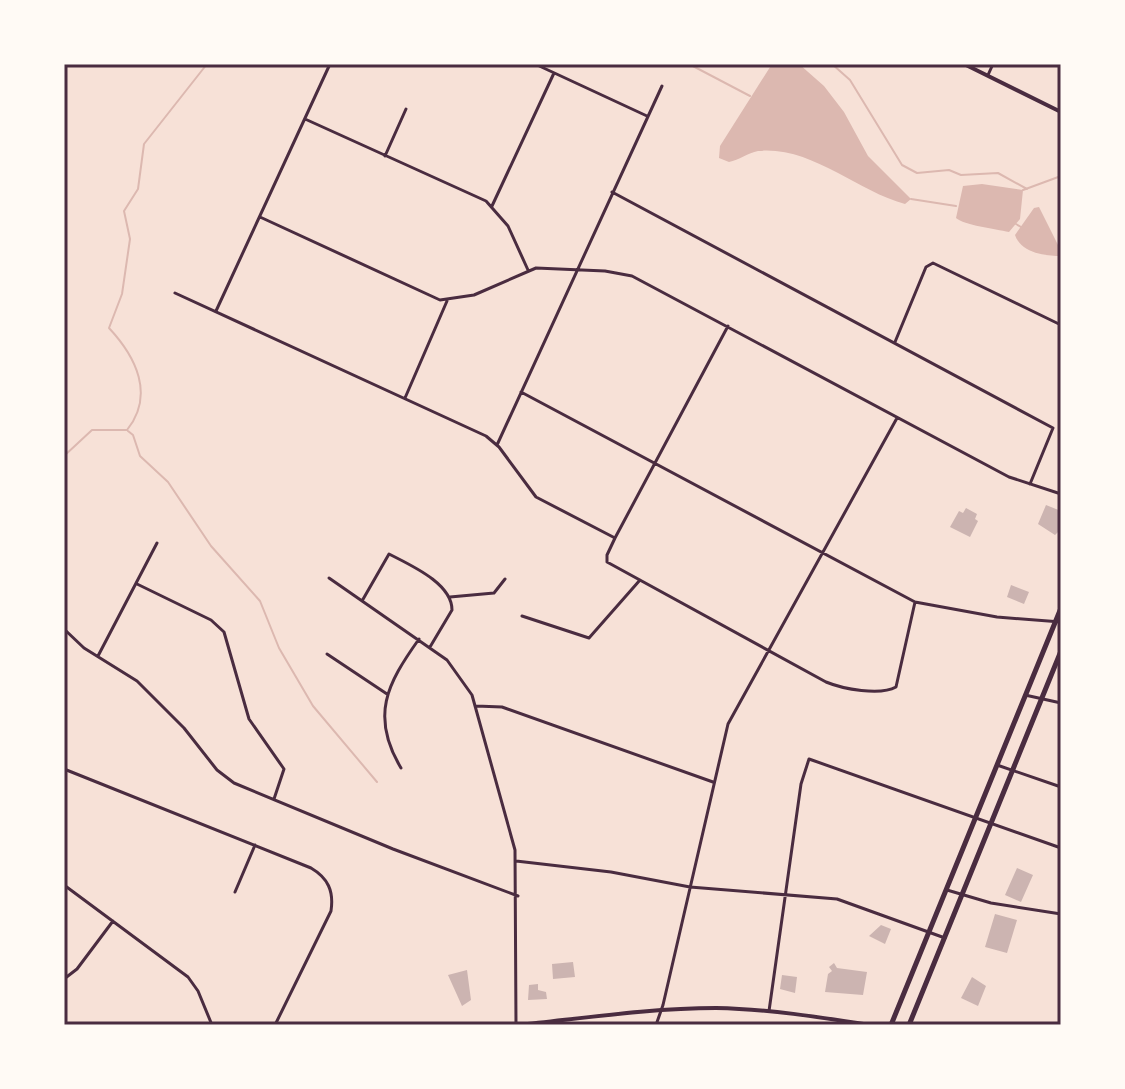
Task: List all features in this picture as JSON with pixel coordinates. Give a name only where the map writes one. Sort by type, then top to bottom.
[{"type":"main road","points":[[964,64],[1061,112]]},
{"type":"main road","points":[[891,1025],[1061,608]]},
{"type":"main road","points":[[909,1025],[1061,651]]},
{"type":"main road","points":[[518,1025],[660,1010],[769,1011],[870,1025]]},
{"type":"street","points":[[216,311],[330,64]]},
{"type":"street","points":[[535,64],[648,116]]},
{"type":"street","points":[[987,75],[993,64]]},
{"type":"street","points":[[492,206],[554,73]]},
{"type":"street","points":[[497,445],[662,86]]},
{"type":"street","points":[[385,156],[406,109]]},
{"type":"street","points":[[305,119],[492,206],[516,240],[528,270]]},
{"type":"street","points":[[612,192],[1053,428],[1029,485]]},
{"type":"street","points":[[260,217],[434,298],[447,301],[482,292],[528,270],[578,269],[632,276],[1029,485],[1061,494]]},
{"type":"street","points":[[895,343],[926,267],[933,263],[1061,325]]},
{"type":"street","points":[[175,293],[486,436],[497,445],[536,497],[615,538]]},
{"type":"street","points":[[405,398],[447,301]]},
{"type":"street","points":[[728,326],[615,538],[606,557],[607,562],[833,685],[892,690],[898,683],[915,602]]},
{"type":"street","points":[[521,392],[915,602],[997,617],[1058,621]]},
{"type":"street","points":[[656,1025],[728,724],[898,417]]},
{"type":"street","points":[[98,656],[157,543]]},
{"type":"street","points":[[362,601],[389,554],[439,585],[450,597],[451,616],[430,647]]},
{"type":"street","points":[[329,578],[419,639],[457,670],[476,706],[516,861],[518,1025]]},
{"type":"street","points":[[450,597],[494,593],[505,579]]},
{"type":"street","points":[[522,616],[589,638],[641,580]]},
{"type":"street","points":[[137,584],[211,620],[224,632],[249,719],[284,769],[274,799]]},
{"type":"street","points":[[64,629],[137,681],[221,774],[241,786],[393,849],[518,896]]},
{"type":"street","points":[[401,768],[385,737],[387,694],[394,675],[419,639]]},
{"type":"street","points":[[327,654],[387,694]]},
{"type":"street","points":[[1025,695],[1061,703]]},
{"type":"street","points":[[476,706],[502,707],[713,782]]},
{"type":"street","points":[[769,1011],[801,784],[809,759],[1061,848]]},
{"type":"street","points":[[997,765],[1061,787]]},
{"type":"street","points":[[64,769],[314,869],[325,879],[332,896],[329,917],[275,1025]]},
{"type":"street","points":[[235,892],[255,845]]},
{"type":"street","points":[[516,861],[611,872],[690,887],[786,893],[848,901],[945,938]]},
{"type":"street","points":[[64,885],[188,977],[198,991],[212,1025]]},
{"type":"street","points":[[947,890],[1061,914]]},
{"type":"street","points":[[64,979],[77,969],[113,921]]},
{"type":"shaded area","points":[[772,64],[799,64],[824,86],[844,112],[868,156],[911,199],[905,204],[887,198],[797,155],[758,151],[729,162],[719,158],[720,146]]},
{"type":"shaded area","points":[[982,184],[1023,190],[1020,219],[1009,232],[973,225],[956,218],[963,186]]},
{"type":"shaded area","points":[[1039,207],[1061,256],[1028,250],[1015,235],[1034,208]]},
{"type":"building","points":[[1046,505],[1061,511],[1061,529],[1055,535],[1038,524]]},
{"type":"building","points":[[966,508],[977,514],[975,519],[978,521],[970,537],[950,527],[959,511],[963,513]]},
{"type":"building","points":[[1011,585],[1029,592],[1024,604],[1007,597]]},
{"type":"building","points":[[1017,868],[1033,875],[1021,902],[1005,895]]},
{"type":"building","points":[[995,914],[1017,920],[1007,953],[985,947]]},
{"type":"building","points":[[881,925],[891,929],[885,944],[869,936]]},
{"type":"building","points":[[573,962],[575,977],[553,979],[552,964]]},
{"type":"building","points":[[834,963],[837,968],[867,972],[863,995],[825,992],[828,974],[832,971],[829,967]]},
{"type":"building","points":[[467,970],[471,1000],[462,1006],[448,975]]},
{"type":"building","points":[[782,975],[797,977],[795,993],[780,989]]},
{"type":"building","points":[[972,977],[986,986],[978,1006],[961,998]]},
{"type":"building","points":[[538,984],[538,990],[546,992],[547,999],[528,1000],[529,985]]},
{"type":"waterway","points":[[64,456],[92,430],[127,430],[135,417],[140,403],[139,377],[127,351],[109,328],[122,294],[130,239],[124,211],[138,189],[144,144],[207,64]]},
{"type":"waterway","points":[[689,64],[750,96]]},
{"type":"waterway","points":[[832,64],[850,80],[902,165],[917,173],[949,170],[961,175],[998,173],[1027,189]]},
{"type":"waterway","points":[[1023,190],[1061,176]]},
{"type":"waterway","points":[[911,199],[956,206]]},
{"type":"waterway","points":[[1016,224],[1021,227]]},
{"type":"waterway","points":[[128,431],[133,435],[140,456],[168,482],[211,546],[260,601],[279,648],[313,706],[377,782]]},
{"type":"waterway","points":[[64,586],[64,594]]}]
